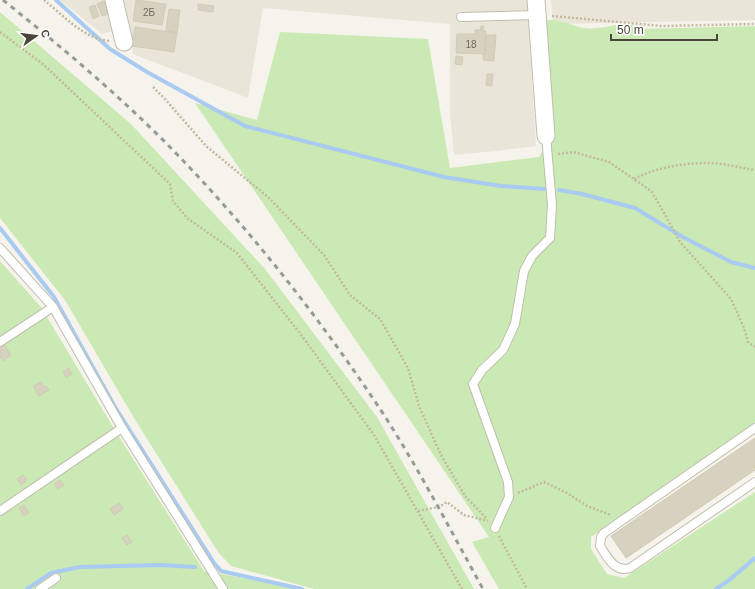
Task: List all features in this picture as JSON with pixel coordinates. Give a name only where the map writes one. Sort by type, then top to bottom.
[{"type":"street","points":[[114,0],[124,42]]},
{"type":"street","points":[[537,8],[546,136]]},
{"type":"lane","points":[[461,17],[537,8]]},
{"type":"lane","points":[[495,528],[509,497],[508,482],[473,384],[482,370],[503,350],[515,324],[524,271],[532,256],[550,238],[552,205],[546,136]]},
{"type":"lane","points":[[0,248],[53,307],[122,428],[223,589]]},
{"type":"lane","points":[[0,342],[53,307]]},
{"type":"lane","points":[[0,511],[122,428]]},
{"type":"lane","points":[[755,428],[604,533],[600,537],[600,546],[614,566],[626,569],[635,565],[755,482]]},
{"type":"lane","points":[[40,589],[56,578]]},
{"type":"path","points":[[44,0],[82,31],[101,40],[124,42]]},
{"type":"path","points":[[537,8],[662,26],[755,24]]},
{"type":"path","points":[[0,32],[44,65],[170,184],[173,201],[187,218],[237,252],[302,336],[374,435],[462,589]]},
{"type":"path","points":[[154,87],[206,146],[268,197],[324,255],[350,295],[380,319],[408,368],[419,406],[441,455],[465,496],[495,528],[527,589]]},
{"type":"path","points":[[548,155],[573,152],[609,162],[651,191],[664,211],[680,242],[731,299],[744,328],[748,342],[755,347]]},
{"type":"path","points":[[634,178],[650,171],[681,165],[710,163],[755,170]]},
{"type":"path","points":[[509,497],[544,482],[568,493],[587,506],[622,520]]},
{"type":"path","points":[[418,511],[438,507],[447,502],[464,515],[488,521]]},
{"type":"shaded area","points":[[60,0],[107,0],[115,31],[102,34]]},
{"type":"shaded area","points":[[121,0],[527,0],[536,146],[454,155],[450,114],[450,24],[263,8],[248,98],[133,54]]},
{"type":"shaded area","points":[[551,0],[755,0],[755,20],[553,24]]},
{"type":"green space","points":[[0,12],[131,124],[265,269],[377,417],[474,589],[314,589],[231,566],[218,552],[134,418],[65,300],[0,218]]},
{"type":"green space","points":[[546,21],[560,21],[584,28],[599,28],[621,25],[635,26],[642,29],[755,26],[755,423],[591,537],[591,549],[607,574],[624,578],[755,492],[755,589],[499,589],[472,542],[489,537],[195,103],[257,120],[280,32],[428,39],[450,168],[539,157],[551,136]]},
{"type":"green space","points":[[0,261],[41,307],[113,427],[204,571],[307,589],[0,589]]},
{"type":"building","points":[[136,0],[166,4],[162,25],[133,21]]},
{"type":"building","points":[[104,1],[109,14],[102,16],[97,4]]},
{"type":"building","points":[[198,4],[214,6],[213,12],[198,10]]},
{"type":"building","points":[[95,5],[99,16],[93,19],[89,7]]},
{"type":"building","points":[[169,9],[180,10],[177,33],[166,31]]},
{"type":"building","points":[[481,26],[484,26],[483,31],[486,31],[485,54],[456,53],[457,34],[475,34],[475,30],[480,30]]},
{"type":"building","points":[[135,27],[177,33],[174,52],[132,46]]},
{"type":"building","points":[[486,35],[496,35],[494,61],[483,60],[483,54],[485,54]]},
{"type":"building","points":[[456,56],[463,57],[462,65],[455,64]]},
{"type":"building","points":[[487,74],[493,74],[492,86],[486,85]]},
{"type":"building","points":[[4,345],[11,355],[3,361],[0,356],[0,347]]},
{"type":"building","points":[[69,368],[72,374],[66,377],[63,372]]},
{"type":"building","points":[[41,382],[44,387],[46,386],[49,390],[39,396],[33,386]]},
{"type":"building","points":[[755,438],[755,470],[626,558],[611,536]]},
{"type":"building","points":[[23,475],[27,480],[21,485],[17,479]]},
{"type":"building","points":[[60,480],[64,485],[58,489],[54,484]]},
{"type":"building","points":[[119,503],[123,509],[114,515],[110,509]]},
{"type":"building","points":[[24,505],[29,513],[24,516],[19,508]]},
{"type":"building","points":[[127,535],[132,542],[127,545],[122,538]]},
{"type":"waterway","points":[[56,0],[110,49],[147,72],[245,126],[444,177],[501,186],[545,189]]},
{"type":"waterway","points":[[559,190],[582,194],[635,208],[681,236],[731,262],[755,268]]},
{"type":"waterway","points":[[0,228],[54,297],[115,407],[214,563],[221,571],[302,589]]},
{"type":"waterway","points":[[716,589],[728,581],[755,558]]},
{"type":"waterway","points":[[27,589],[51,573],[80,567],[160,565],[195,567]]},
{"type":"railway","points":[[3,0],[86,69],[165,142],[225,206],[281,273],[334,343],[384,415],[423,479],[483,589]]}]
